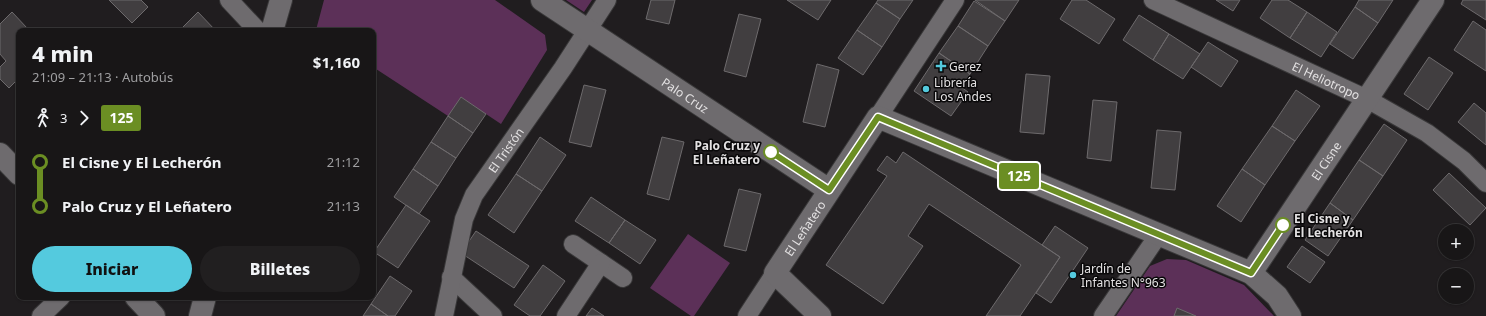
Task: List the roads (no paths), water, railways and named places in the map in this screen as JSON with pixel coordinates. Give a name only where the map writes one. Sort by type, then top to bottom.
[{"type":"street","points":[[229,0],[255,28]]},
{"type":"street","points":[[273,28],[281,0]]},
{"type":"street","name":"Palo Cruz","points":[[542,0],[829,190]]},
{"type":"street","name":"El Tristón","points":[[444,316],[464,219],[474,195],[563,68],[607,0]]},
{"type":"street","name":"El Leñatero","points":[[747,316],[955,0]]},
{"type":"street","name":"El Heliotropo","points":[[1153,0],[1367,99],[1428,133],[1464,161],[1486,183]]},
{"type":"street","name":"El Cisne","points":[[1251,273],[1434,0]]},
{"type":"street","points":[[878,117],[1251,273],[1277,296],[1290,316]]},
{"type":"street","points":[[0,154],[16,171]]},
{"type":"street","points":[[1103,316],[1159,234]]},
{"type":"street","points":[[573,244],[623,278]]},
{"type":"street","points":[[566,316],[601,263]]},
{"type":"street","points":[[775,273],[820,316]]},
{"type":"street","points":[[451,277],[493,316]]},
{"type":"street","points":[[41,316],[58,300]]},
{"type":"street","points":[[139,300],[154,316]]},
{"type":"street","points":[[200,316],[204,300]]},
{"type":"place","name":"Gerez","points":[[941,66]]},
{"type":"place","name":"Librería Los Andes","points":[[926,89]]},
{"type":"place","name":"Palo Cruz y El Leñatero","points":[[771,152]]},
{"type":"place","name":"El Cisne y El Lecherón","points":[[1283,225]]},
{"type":"place","name":"Jardín de Infantes N°963","points":[[1073,275]]}]
